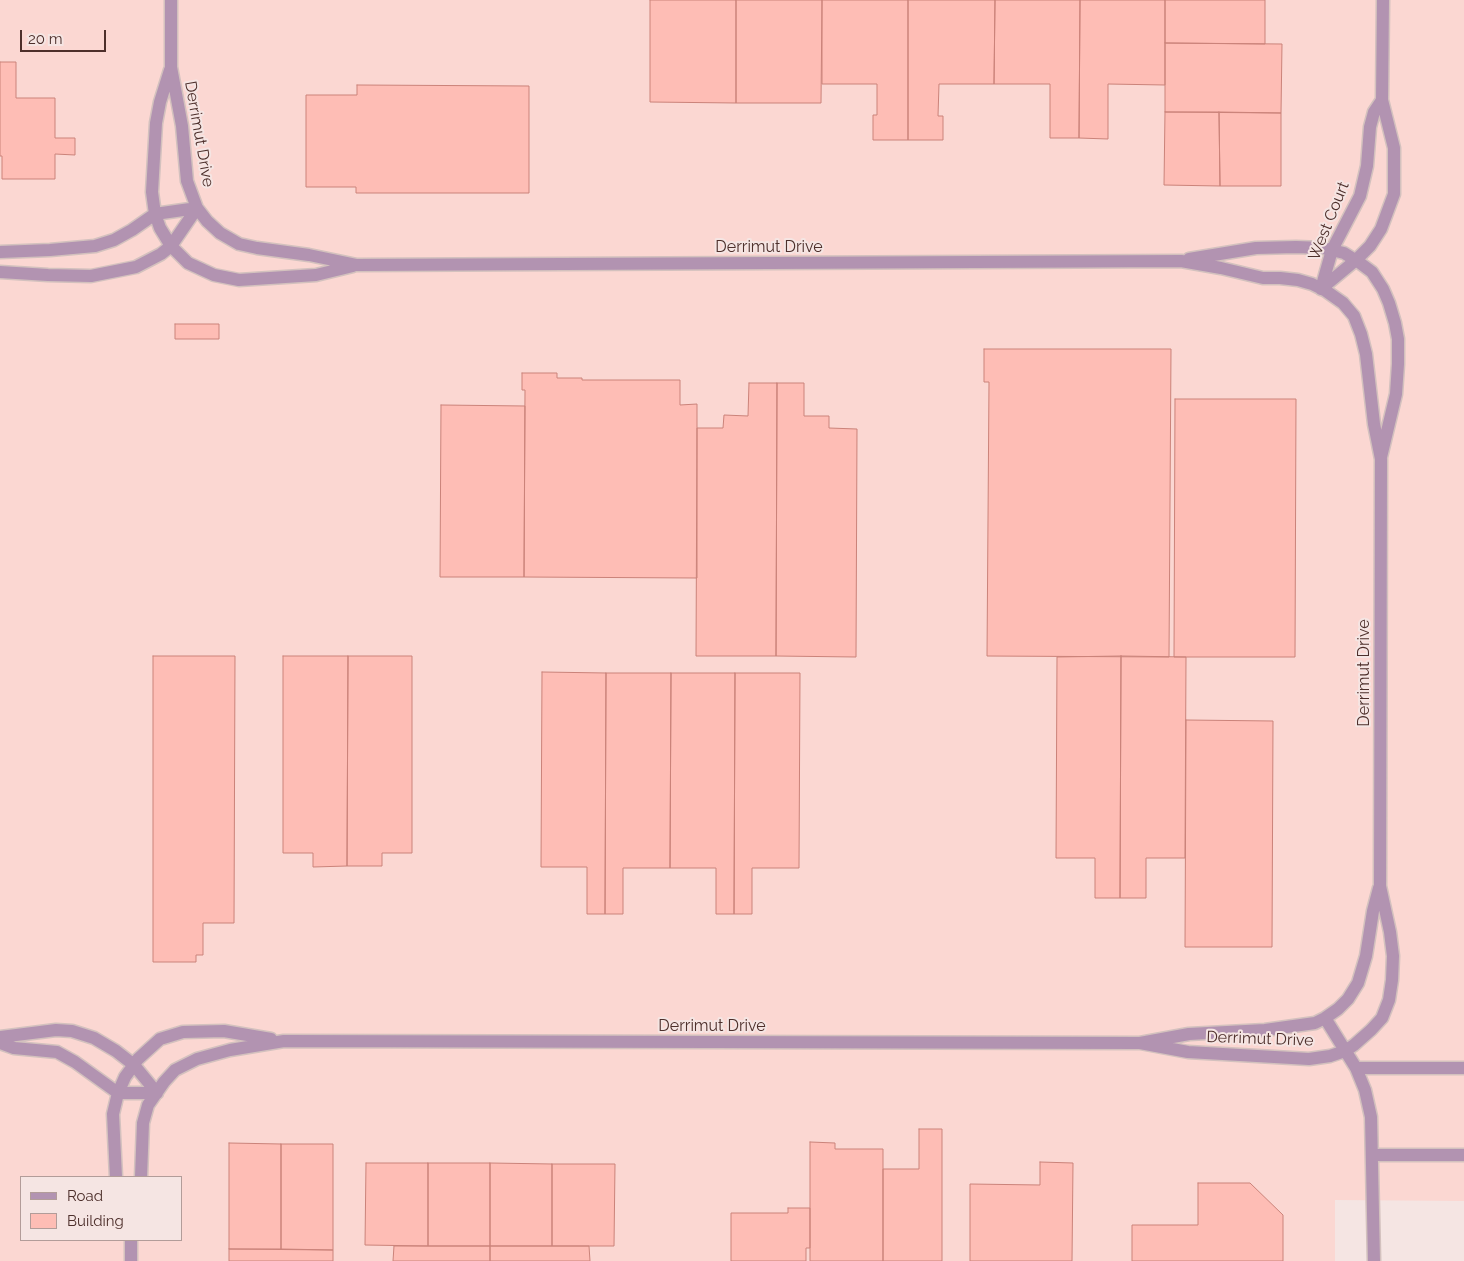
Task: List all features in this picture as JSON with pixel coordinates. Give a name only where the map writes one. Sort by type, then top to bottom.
[{"type":"street","name":"Derrimut Drive","points":[[171,0],[171,67],[182,126],[187,181],[196,208],[220,233],[239,244],[358,265],[1181,261],[1256,248],[1323,248],[1344,253],[1372,272],[1383,289],[1395,323],[1398,339],[1396,394],[1381,460]]},
{"type":"street","name":"West Court","points":[[1321,289],[1370,246],[1381,229],[1394,194],[1394,148],[1382,100],[1383,0]]},
{"type":"street","name":"Derrimut Drive","points":[[171,67],[160,102],[156,123],[152,192],[155,214],[160,228],[171,246],[188,263],[214,275],[240,280],[316,274],[358,265]]},
{"type":"street","name":"West Court","points":[[1321,289],[1332,250],[1360,196],[1367,166],[1370,127],[1374,112],[1382,100]]},
{"type":"street","points":[[0,252],[95,246],[114,240],[155,214],[196,208]]},
{"type":"street","points":[[0,272],[92,276],[136,267],[161,254],[171,246],[196,208]]},
{"type":"street","name":"Derrimut Drive","points":[[116,1176],[113,1114],[118,1093],[125,1077],[138,1058],[160,1040],[183,1032],[224,1031],[284,1041],[1140,1043],[1188,1052],[1309,1059],[1330,1056],[1345,1051],[1354,1045],[1382,1018],[1389,1000],[1392,980],[1390,932],[1380,886],[1381,460],[1374,424],[1366,354],[1354,316],[1343,303],[1312,284],[1298,280],[1263,278],[1181,261]]},
{"type":"street","name":"Derrimut Drive","points":[[1140,1043],[1189,1034],[1269,1030],[1315,1023],[1325,1018],[1343,1004],[1358,983],[1366,956],[1372,911],[1380,886]]},
{"type":"street","points":[[1325,1018],[1356,1068],[1365,1090],[1372,1117],[1374,1261]]},
{"type":"street","points":[[0,1037],[56,1030],[72,1031],[94,1038],[134,1065],[157,1093]]},
{"type":"street","name":"Derrimut Drive","points":[[141,1176],[143,1123],[148,1105],[175,1070],[197,1059],[230,1050],[284,1041]]},
{"type":"street","points":[[0,1042],[14,1048],[57,1052],[118,1093],[157,1093]]},
{"type":"street","points":[[1356,1068],[1464,1068]]},
{"type":"street","points":[[1373,1155],[1464,1155]]},
{"type":"street","points":[[131,1241],[131,1261]]},
{"type":"shaded area","points":[[0,0],[1464,0],[1464,1201],[1335,1200],[1335,1261],[0,1261]]},
{"type":"building","points":[[650,0],[736,0],[736,103],[650,102]]},
{"type":"building","points":[[736,0],[822,0],[821,103],[736,103]]},
{"type":"building","points":[[822,0],[908,0],[908,140],[873,140],[873,115],[877,115],[877,84],[822,84]]},
{"type":"building","points":[[908,0],[995,0],[994,84],[939,84],[938,116],[943,116],[943,140],[908,140]]},
{"type":"building","points":[[995,0],[1080,0],[1079,138],[1050,138],[1050,84],[994,84]]},
{"type":"building","points":[[1080,0],[1165,0],[1165,85],[1108,84],[1108,139],[1079,138]]},
{"type":"building","points":[[1165,0],[1265,0],[1265,44],[1165,43]]},
{"type":"building","points":[[1165,43],[1282,44],[1281,113],[1165,112]]},
{"type":"building","points":[[0,62],[16,62],[16,98],[55,98],[55,138],[75,138],[75,155],[55,154],[55,179],[2,179],[2,156],[0,156]]},
{"type":"building","points":[[357,85],[529,86],[529,193],[356,193],[356,187],[306,187],[306,95],[357,95]]},
{"type":"building","points":[[1165,112],[1219,112],[1220,186],[1164,185]]},
{"type":"building","points":[[1219,112],[1281,113],[1281,186],[1220,186]]},
{"type":"building","points":[[175,324],[219,324],[219,339],[175,339]]},
{"type":"building","points":[[984,349],[1171,349],[1169,657],[987,656],[989,382],[984,382]]},
{"type":"building","points":[[522,373],[557,373],[557,378],[582,378],[582,380],[680,380],[680,405],[697,404],[697,578],[524,577],[525,390],[522,390]]},
{"type":"building","points":[[749,383],[777,383],[776,656],[696,656],[697,428],[723,428],[724,415],[748,416]]},
{"type":"building","points":[[777,383],[804,383],[804,416],[829,416],[829,428],[857,429],[856,657],[776,656]]},
{"type":"building","points":[[1175,399],[1296,399],[1295,657],[1174,657]]},
{"type":"building","points":[[441,405],[525,406],[524,577],[440,577]]},
{"type":"building","points":[[153,656],[235,656],[234,923],[203,923],[203,955],[196,955],[196,962],[153,962]]},
{"type":"building","points":[[283,656],[348,656],[347,866],[313,867],[313,853],[283,853]]},
{"type":"building","points":[[348,656],[412,656],[412,853],[382,853],[382,866],[347,866]]},
{"type":"building","points":[[1121,656],[1186,657],[1185,858],[1146,858],[1146,898],[1120,898]]},
{"type":"building","points":[[1121,656],[1120,898],[1095,898],[1095,858],[1056,858],[1057,657]]},
{"type":"building","points":[[542,672],[606,673],[605,914],[587,914],[587,867],[541,867]]},
{"type":"building","points":[[606,673],[671,673],[670,868],[623,868],[623,914],[605,914]]},
{"type":"building","points":[[671,673],[735,673],[734,914],[716,914],[716,868],[670,868]]},
{"type":"building","points":[[735,673],[800,673],[799,868],[752,868],[752,914],[734,914]]},
{"type":"building","points":[[1186,720],[1273,721],[1272,947],[1185,947]]},
{"type":"building","points":[[919,1129],[942,1129],[942,1261],[883,1261],[883,1169],[919,1169]]},
{"type":"building","points":[[810,1142],[835,1143],[835,1149],[883,1149],[883,1261],[810,1261]]},
{"type":"building","points":[[229,1143],[281,1144],[281,1249],[229,1249]]},
{"type":"building","points":[[281,1144],[333,1144],[333,1250],[281,1249]]},
{"type":"building","points":[[1040,1162],[1073,1163],[1072,1261],[970,1261],[970,1184],[1040,1185]]},
{"type":"building","points":[[366,1163],[428,1163],[428,1246],[365,1245]]},
{"type":"building","points":[[428,1163],[490,1163],[490,1246],[428,1246]]},
{"type":"building","points":[[490,1163],[552,1164],[552,1246],[490,1246]]},
{"type":"building","points":[[552,1164],[615,1164],[614,1246],[552,1246]]},
{"type":"building","points":[[1198,1183],[1250,1183],[1283,1215],[1283,1261],[1132,1261],[1132,1225],[1198,1225]]},
{"type":"building","points":[[788,1208],[810,1208],[810,1248],[806,1248],[806,1261],[731,1261],[731,1213],[788,1213]]},
{"type":"building","points":[[394,1246],[490,1246],[490,1261],[393,1261]]},
{"type":"building","points":[[490,1246],[589,1246],[590,1261],[490,1261]]},
{"type":"building","points":[[229,1249],[333,1250],[333,1261],[229,1261]]}]
